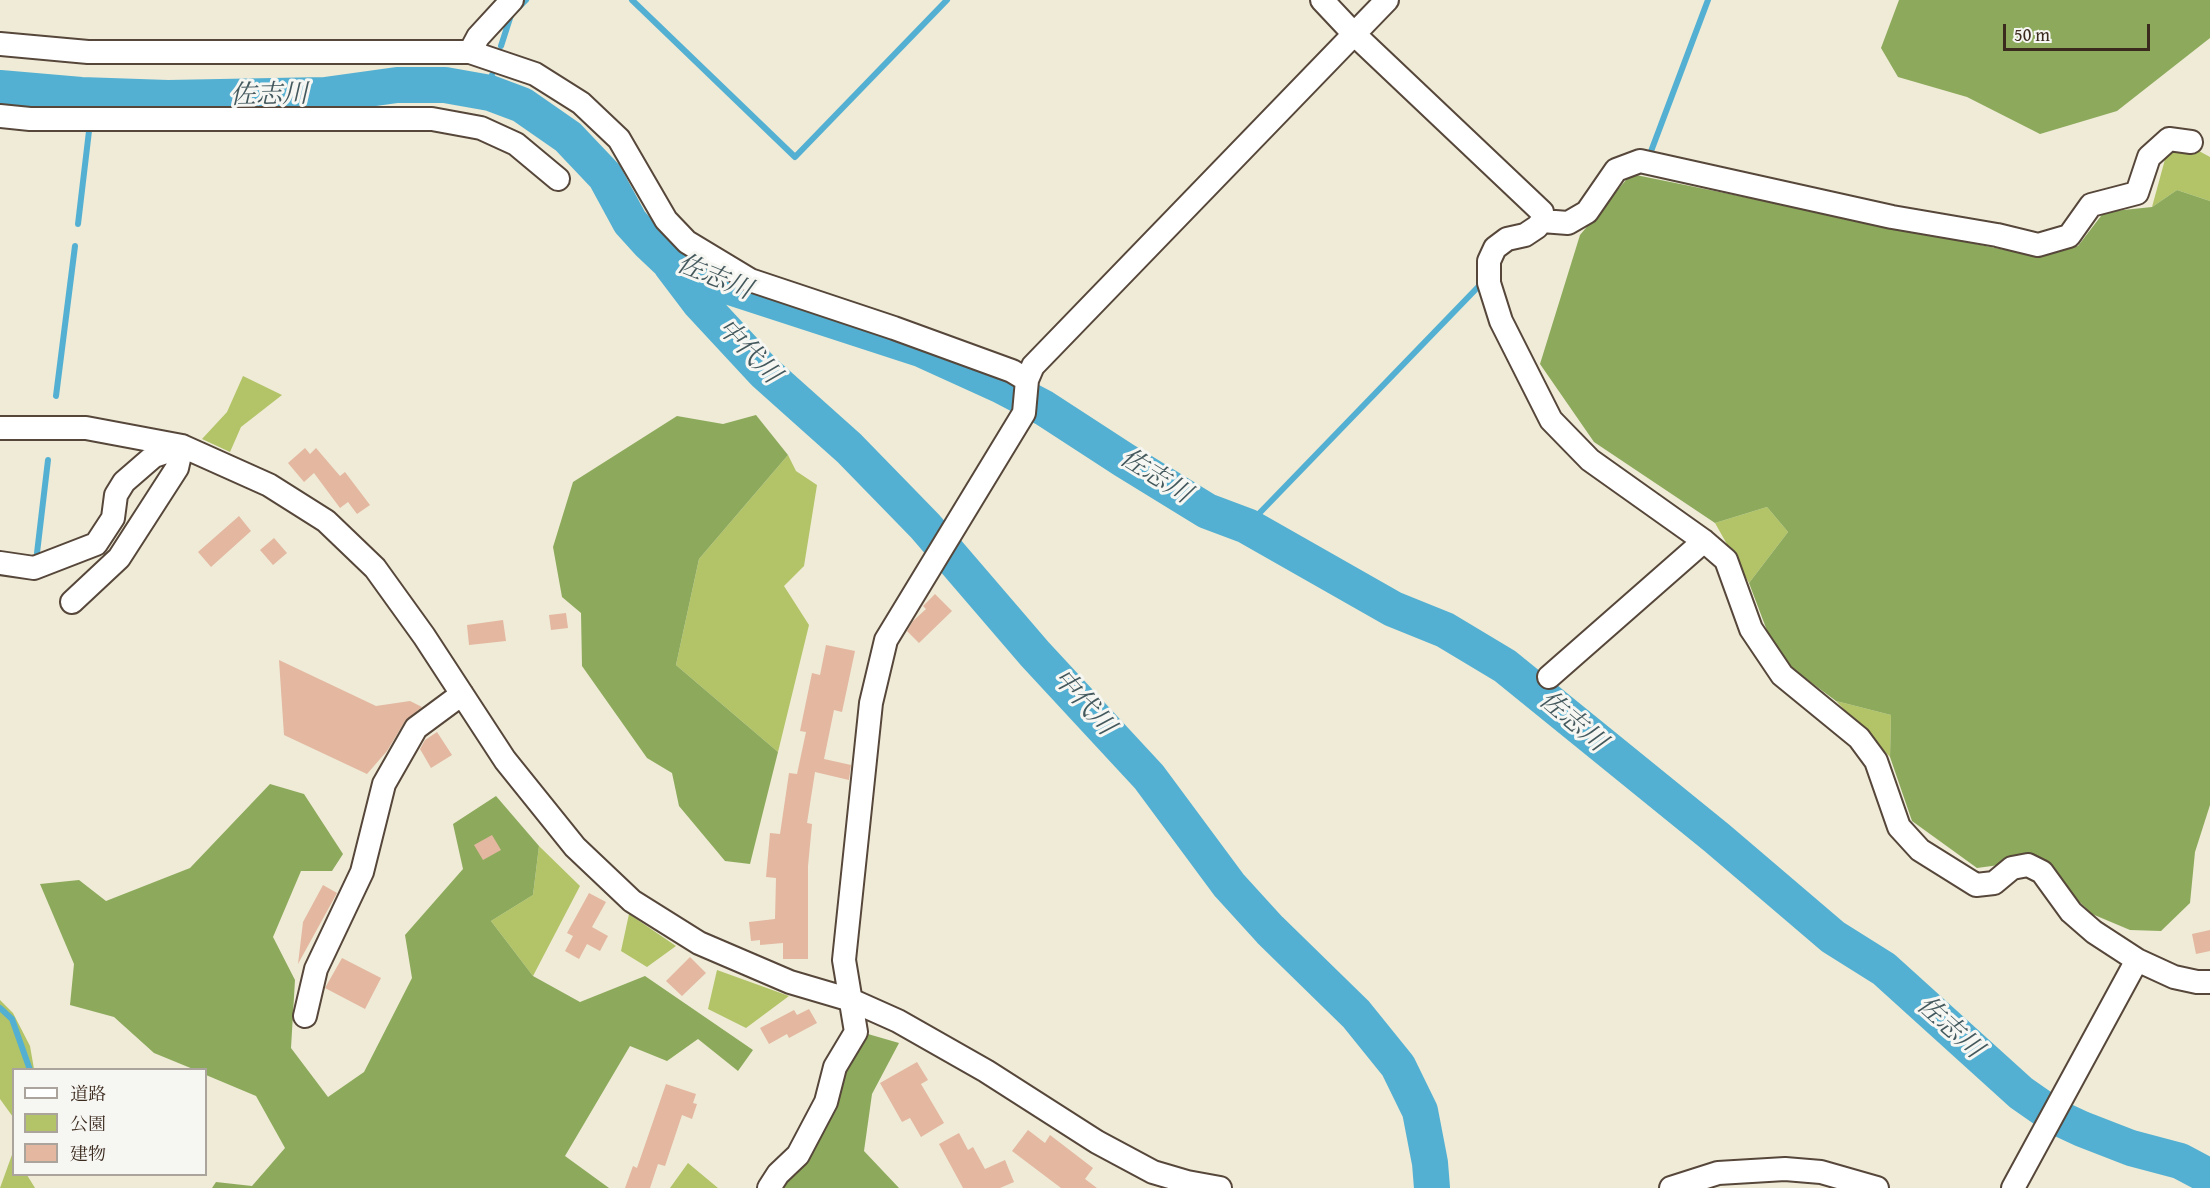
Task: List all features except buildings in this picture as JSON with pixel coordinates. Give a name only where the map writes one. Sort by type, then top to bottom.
[{"type":"street","points":[[470,52],[478,37],[512,0]]},
{"type":"street","points":[[1322,0],[1354,34],[1542,212],[1542,221],[1537,228],[1525,235],[1507,239],[1495,248],[1489,261],[1489,283],[1501,321],[1551,420],[1590,460],[1704,541],[1726,561],[1751,629],[1782,675],[1859,738],[1876,761],[1899,827],[1920,850],[1976,885],[1994,883],[2012,868],[2028,865],[2042,872],[2071,912],[2094,932],[2137,960],[2174,977],[2210,982]]},
{"type":"street","points":[[769,1188],[778,1174],[798,1155],[826,1102],[835,1067],[856,1032],[844,960],[871,703],[886,640],[1024,413],[1027,380],[1033,366],[1387,0]]},
{"type":"street","points":[[0,44],[88,52],[470,52],[535,74],[581,103],[619,139],[666,220],[687,243],[750,280],[894,328],[1012,371],[1027,380]]},
{"type":"street","points":[[0,116],[30,119],[432,119],[481,128],[516,144],[558,179]]},
{"type":"street","points":[[1542,221],[1568,223],[1587,212],[1616,171],[1640,161],[1892,217],[2038,244],[2069,236],[2091,205],[2137,194],[2149,156],[2169,139],[2191,142]]},
{"type":"street","points":[[0,428],[86,428],[182,446],[269,485],[326,521],[375,568],[462,694],[504,760],[574,847],[632,901],[699,943],[790,982],[851,1000],[898,1021],[986,1071],[1097,1142],[1150,1180],[1187,1182],[1220,1188]]},
{"type":"street","points":[[0,563],[34,567],[96,544],[113,518],[116,495],[123,482],[154,456],[182,446]]},
{"type":"street","points":[[72,602],[119,558],[177,468],[182,446]]},
{"type":"street","points":[[1548,677],[1704,541]]},
{"type":"street","points":[[305,1016],[316,969],[362,872],[384,784],[417,728],[462,694]]},
{"type":"street","points":[[2013,1188],[2137,960]]},
{"type":"street","points":[[1671,1188],[1718,1181],[1783,1178],[1821,1172],[1877,1188]]},
{"type":"green space","points":[[1899,0],[2210,0],[2210,38],[2117,111],[2040,134],[1967,97],[1898,77],[1881,48]]},
{"type":"green space","points":[[2199,151],[2210,157],[2210,201],[2177,190],[2152,207],[2167,152]]},
{"type":"green space","points":[[1631,174],[2030,255],[2078,246],[2104,212],[2152,207],[2177,190],[2210,201],[2210,805],[2195,852],[2190,903],[2161,931],[2130,930],[2092,914],[2036,860],[1977,868],[1912,821],[1890,757],[1891,715],[1836,701],[1777,657],[1749,583],[1788,532],[1767,507],[1715,523],[1594,442],[1540,364],[1580,235]]},
{"type":"green space","points":[[243,376],[282,395],[241,427],[230,452],[202,439],[227,412]]},
{"type":"green space","points":[[756,415],[788,455],[699,559],[676,665],[778,752],[750,864],[725,861],[679,806],[672,773],[647,758],[582,666],[581,613],[562,597],[553,547],[573,482],[677,416],[723,424]]},
{"type":"green space","points":[[788,455],[796,471],[817,485],[804,566],[784,586],[809,625],[778,752],[676,665],[699,559]]},
{"type":"green space","points":[[1767,507],[1788,532],[1749,583],[1715,523]]},
{"type":"green space","points":[[1836,701],[1891,715],[1890,757]]},
{"type":"green space","points":[[270,784],[304,794],[343,854],[332,871],[301,871],[273,937],[295,980],[291,1048],[328,1097],[364,1072],[412,978],[405,935],[463,869],[453,824],[496,796],[539,846],[533,895],[491,921],[533,976],[580,1002],[645,976],[753,1050],[738,1071],[698,1039],[667,1061],[630,1046],[565,1156],[609,1188],[212,1188],[216,1182],[252,1186],[285,1148],[256,1096],[207,1075],[207,1068],[191,1068],[154,1053],[114,1017],[70,1005],[74,964],[40,884],[79,880],[106,901],[190,868]]},
{"type":"green space","points":[[539,846],[580,886],[533,976],[491,921],[533,895]]},
{"type":"green space","points":[[629,914],[676,946],[647,967],[621,951]]},
{"type":"green space","points":[[717,970],[789,996],[746,1028],[708,1009]]},
{"type":"green space","points":[[0,1000],[13,1013],[30,1046],[34,1068],[12,1068],[12,1116],[0,1099]]},
{"type":"green space","points":[[868,1034],[899,1043],[872,1094],[864,1151],[899,1188],[780,1188],[808,1159],[846,1063]]},
{"type":"green space","points":[[12,1155],[12,1176],[28,1176],[35,1188],[0,1188]]},
{"type":"green space","points":[[688,1163],[718,1188],[670,1188]]},
{"type":"waterway","points":[[501,46],[511,15],[526,0]]},
{"type":"waterway","points":[[632,0],[795,157],[947,0]]},
{"type":"waterway","points":[[1645,156],[1650,154],[1708,0]]},
{"type":"waterway","points":[[490,93],[492,75]]},
{"type":"waterway","name":"佐志川","points":[[0,88],[81,95],[168,98],[325,95],[397,85],[445,85],[490,93],[522,105],[568,137],[605,176],[630,222],[667,260],[708,280],[923,350],[1000,385],[1044,408],[1207,511],[1247,526],[1393,609],[1445,630],[1505,666],[1717,838],[1833,937],[1884,969],[2021,1093],[2054,1116],[2082,1129],[2131,1148],[2180,1161],[2210,1177]]},
{"type":"waterway","points":[[81,95],[88,109]]},
{"type":"waterway","points":[[78,224],[89,131]]},
{"type":"waterway","points":[[56,396],[75,246]]},
{"type":"waterway","name":"中代川","points":[[671,265],[699,302],[764,372],[849,448],[925,526],[1035,654],[1149,777],[1229,885],[1270,930],[1356,1014],[1398,1066],[1420,1111],[1430,1163],[1432,1188]]},
{"type":"waterway","points":[[1247,526],[1479,286],[1479,279]]},
{"type":"waterway","points":[[37,553],[48,460]]},
{"type":"waterway","points":[[0,1008],[12,1019],[29,1068]]}]
